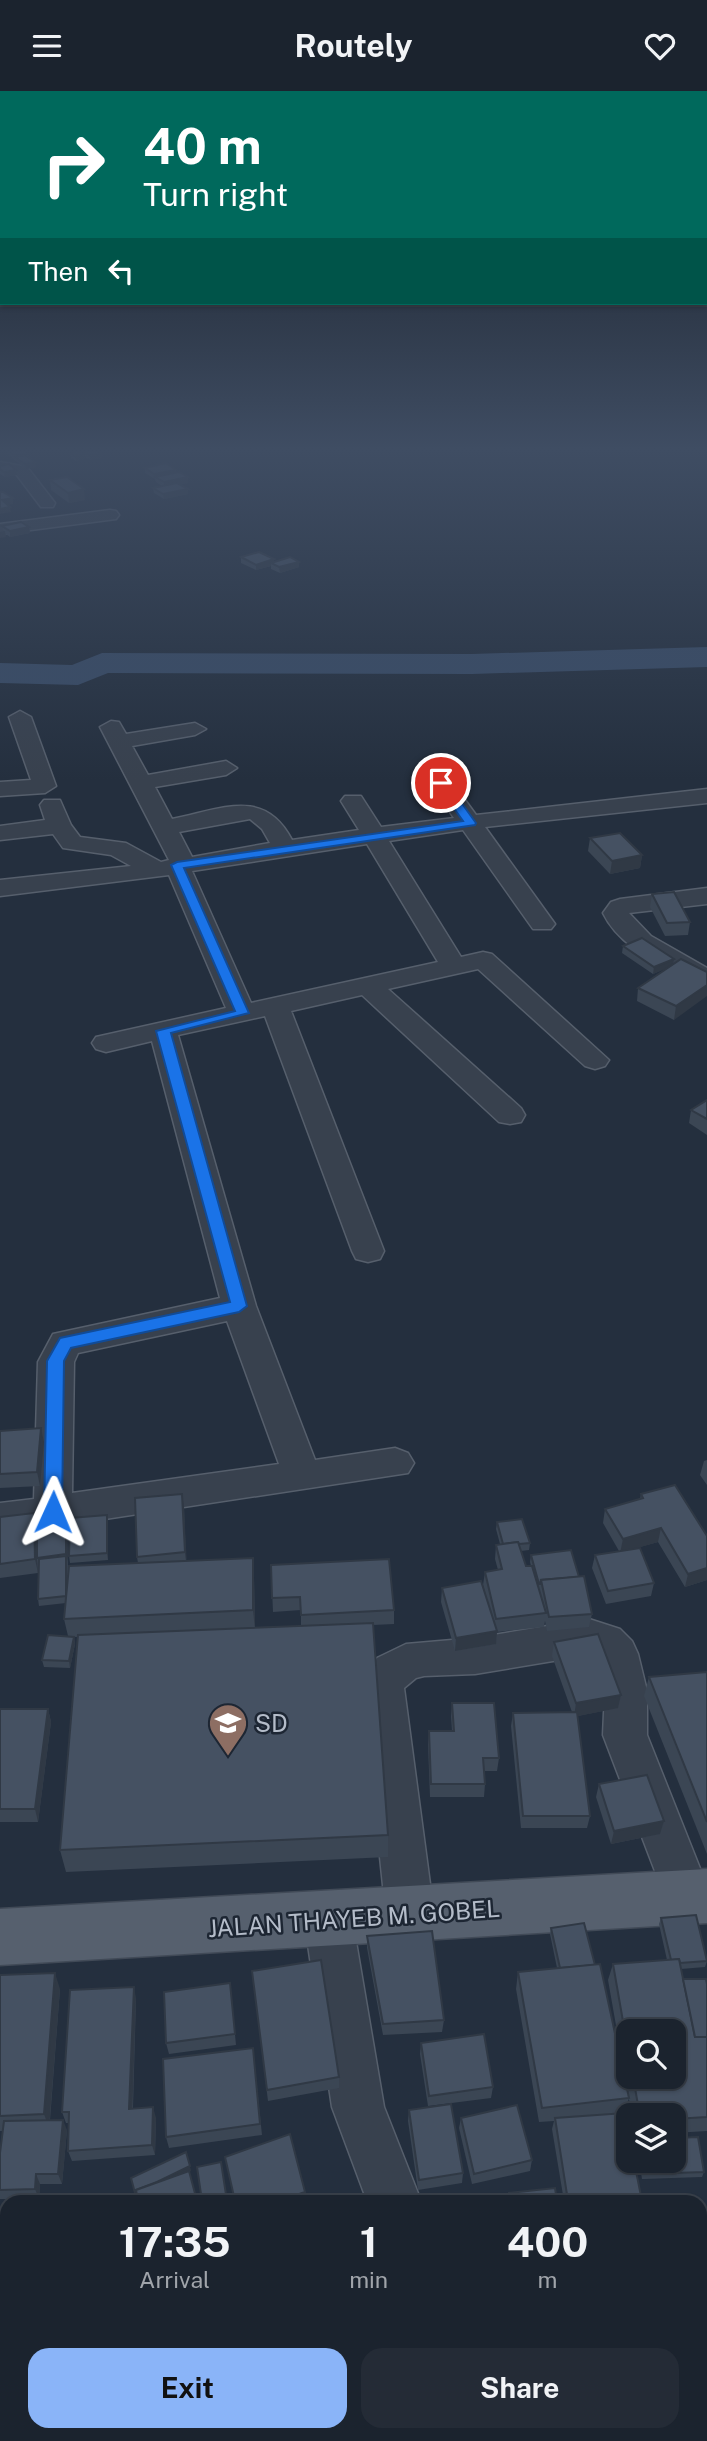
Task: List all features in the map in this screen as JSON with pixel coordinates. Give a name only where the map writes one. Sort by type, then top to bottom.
[{"type":"main road","name":"JALAN THAYEB M. GOBEL","points":[[0,1937],[697,1896]]},
{"type":"street","points":[[20,717],[59,826],[72,843],[117,848],[173,866]]},
{"type":"street","points":[[195,729],[115,735],[166,827],[173,866],[242,1013]]},
{"type":"street","points":[[141,783],[226,768]]},
{"type":"street","points":[[441,783],[542,924]]},
{"type":"street","points":[[0,789],[45,786]]},
{"type":"street","points":[[0,888],[471,823],[707,796]]},
{"type":"street","points":[[354,801],[453,965]]},
{"type":"street","points":[[166,827],[251,813],[261,814],[269,820],[284,848]]},
{"type":"street","points":[[0,832],[59,826]]},
{"type":"street","points":[[707,896],[620,908],[616,913],[617,918],[639,940],[707,979]]},
{"type":"street","points":[[106,1044],[483,960],[595,1060]]},
{"type":"street","points":[[367,985],[510,1115]]},
{"type":"street","points":[[275,1006],[368,1251]]},
{"type":"street","points":[[163,1031],[239,1306],[302,1476]]},
{"type":"street","points":[[53,1512],[56,1361],[65,1343],[239,1306]]},
{"type":"street","points":[[0,1519],[395,1463]]},
{"type":"street","points":[[410,1914],[383,1686],[392,1671],[406,1663],[424,1658],[475,1656],[589,1637],[605,1642],[617,1654],[626,1691],[625,1735],[697,1896]]},
{"type":"street","points":[[328,1918],[358,2107],[392,2195]]},
{"type":"building","points":[[248,561],[269,561],[256,565]]},
{"type":"building","points":[[278,561],[299,562],[279,567],[271,563]]},
{"type":"building","points":[[620,833],[642,855],[612,861],[590,838]]},
{"type":"building","points":[[674,892],[690,922],[667,923],[652,894]]},
{"type":"building","points":[[642,938],[674,959],[654,967],[623,946]]},
{"type":"building","points":[[681,959],[707,972],[707,985],[676,1006],[638,988]]},
{"type":"building","points":[[707,1100],[707,1119],[691,1110]]},
{"type":"building","points":[[41,1428],[37,1472],[0,1474],[0,1431]]},
{"type":"building","points":[[675,1485],[707,1536],[707,1568],[688,1574],[661,1528],[623,1539],[605,1509],[643,1498],[641,1494]]},
{"type":"building","points":[[182,1494],[185,1552],[137,1557],[135,1498]]},
{"type":"building","points":[[34,1513],[35,1559],[0,1564],[0,1517]]},
{"type":"building","points":[[107,1515],[107,1553],[69,1556],[70,1518]]},
{"type":"building","points":[[66,1517],[66,1554],[37,1558],[37,1520]]},
{"type":"building","points":[[522,1519],[530,1543],[503,1544],[497,1522]]},
{"type":"building","points":[[518,1542],[526,1566],[532,1566],[546,1613],[496,1619],[485,1572],[502,1569],[496,1545]]},
{"type":"building","points":[[640,1548],[654,1583],[608,1591],[595,1555]]},
{"type":"building","points":[[571,1550],[579,1577],[541,1580],[539,1584],[531,1555]]},
{"type":"building","points":[[66,1556],[66,1596],[38,1599],[39,1559]]},
{"type":"building","points":[[253,1558],[253,1610],[64,1619],[69,1566]]},
{"type":"building","points":[[389,1559],[394,1610],[301,1615],[300,1597],[272,1598],[271,1565]]},
{"type":"building","points":[[584,1576],[592,1614],[549,1617],[541,1580]]},
{"type":"building","points":[[481,1581],[497,1631],[456,1638],[442,1588]]},
{"type":"building","name":"SD","points":[[373,1623],[388,1835],[60,1850],[78,1635]]},
{"type":"building","points":[[598,1634],[621,1695],[576,1703],[554,1642]]},
{"type":"building","points":[[48,1635],[74,1637],[69,1661],[42,1660]]},
{"type":"building","points":[[707,1672],[707,1822],[649,1677]]},
{"type":"building","points":[[452,1703],[494,1703],[499,1758],[483,1758],[485,1784],[431,1784],[429,1731],[454,1731]]},
{"type":"building","points":[[0,1709],[48,1709],[35,1809],[0,1809]]},
{"type":"building","points":[[577,1712],[590,1816],[523,1816],[513,1713]]},
{"type":"building","points":[[647,1775],[664,1821],[614,1831],[599,1784]]},
{"type":"building","points":[[696,1915],[707,1961],[680,1963],[679,1959],[671,1960],[661,1918]]},
{"type":"building","points":[[584,1923],[595,1965],[560,1968],[551,1928]]},
{"type":"building","points":[[432,1931],[444,2020],[383,2024],[367,1936]]},
{"type":"building","points":[[679,1959],[695,2037],[707,2037],[707,2117],[686,2118],[686,2103],[638,2103],[635,2089],[686,2089],[686,2019],[623,2019],[613,1964]]},
{"type":"building","points":[[321,1960],[339,2077],[267,2090],[252,1971]]},
{"type":"building","points":[[600,1964],[616,2038],[616,2089],[627,2089],[629,2098],[542,2108],[518,1972]]},
{"type":"building","points":[[55,1973],[44,2114],[0,2116],[0,1975]]},
{"type":"building","points":[[683,1979],[706,1979],[707,2037],[695,2037]]},
{"type":"building","points":[[230,1983],[235,2034],[166,2043],[164,1992]]},
{"type":"building","points":[[134,1987],[129,2109],[153,2107],[152,2145],[68,2151],[69,2112],[62,2112],[70,1990]]},
{"type":"building","points":[[484,2034],[493,2087],[429,2096],[421,2043]]},
{"type":"building","points":[[253,2048],[260,2124],[166,2137],[163,2059]]},
{"type":"building","points":[[451,2104],[463,2173],[419,2180],[409,2110]]},
{"type":"building","points":[[517,2105],[532,2160],[474,2174],[461,2118]]},
{"type":"building","points":[[616,2114],[616,2173],[636,2173],[641,2195],[567,2195],[555,2118]]},
{"type":"building","points":[[63,2120],[58,2174],[36,2174],[35,2189],[0,2190],[0,2153],[4,2121]]},
{"type":"building","points":[[290,2134],[305,2192],[296,2195],[234,2195],[225,2157]]},
{"type":"building","points":[[698,2137],[704,2172],[686,2173],[686,2138]]},
{"type":"building","points":[[186,2152],[190,2166],[136,2190],[135,2193],[131,2178]]},
{"type":"building","points":[[221,2162],[226,2195],[201,2195],[197,2167]]},
{"type":"building","points":[[189,2171],[195,2195],[137,2195],[136,2190]]},
{"type":"building","points":[[555,2188],[556,2195],[509,2195]]},
{"type":"waterway","points":[[0,673],[78,675],[102,663],[202,661],[472,664],[707,657]]},
{"type":"place","name":"SD","points":[[228,1757]]},
{"type":"route","points":[[53,1512],[56,1361],[65,1343],[239,1306],[163,1031],[242,1013],[177,865],[471,823],[441,783]]}]
